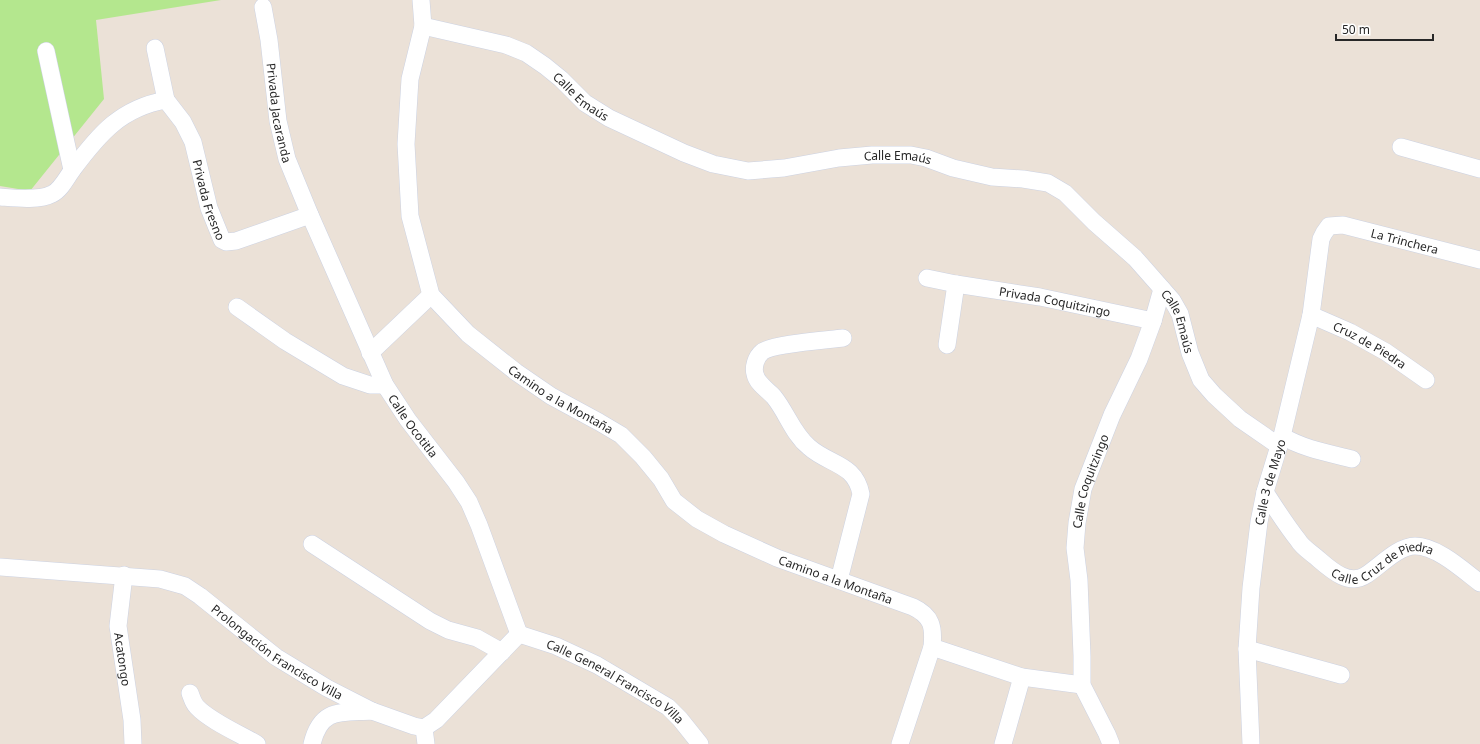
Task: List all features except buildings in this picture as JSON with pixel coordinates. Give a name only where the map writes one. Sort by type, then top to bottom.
[{"type":"street","name":"Camino a la Montaña","points":[[421,0],[423,26],[410,79],[406,144],[410,216],[431,295],[468,334],[516,372],[552,396],[621,435],[643,457],[661,479],[674,501],[697,519],[724,534],[777,558],[913,607],[922,612],[930,621],[934,635],[932,647],[900,744]]},
{"type":"street","name":"Privada Jacaranda","points":[[263,7],[269,40],[278,121],[287,159],[310,215]]},
{"type":"street","name":"Calle Emaús","points":[[423,26],[506,45],[526,52],[545,66],[593,108],[609,118],[678,151],[713,164],[748,171],[784,168],[839,158],[911,154],[953,168],[992,177],[1023,179],[1048,183],[1066,193],[1094,222],[1135,258],[1172,300],[1180,314],[1190,353],[1201,380],[1214,395],[1240,419],[1280,441],[1352,459]]},
{"type":"street","name":"Privada Fresno","points":[[155,48],[166,100],[183,122],[193,142],[209,208],[222,240],[226,242],[236,241],[310,215]]},
{"type":"street","points":[[46,51],[72,170]]},
{"type":"street","points":[[0,197],[40,197],[52,194],[64,182],[104,130],[136,108],[166,100]]},
{"type":"street","points":[[1401,147],[1480,169]]},
{"type":"street","name":"Calle Ocotitla","points":[[310,215],[384,384],[408,420],[456,482],[469,502],[479,525],[519,634]]},
{"type":"street","name":"La Trinchera","points":[[1329,226],[1343,225],[1480,260]]},
{"type":"street","name":"Calle 3 de Mayo","points":[[1251,744],[1246,649],[1251,588],[1259,522],[1265,492],[1280,441],[1311,315],[1321,239],[1329,226]]},
{"type":"street","name":"Privada Coquitzingo","points":[[927,278],[1040,298],[1153,321]]},
{"type":"street","points":[[947,345],[956,284]]},
{"type":"street","name":"Calle Coquitzingo","points":[[1082,685],[1079,580],[1075,548],[1083,489],[1112,415],[1139,359],[1153,321],[1162,288]]},
{"type":"street","points":[[370,352],[431,295]]},
{"type":"street","points":[[236,307],[285,341],[343,376],[370,385],[384,384]]},
{"type":"street","name":"Cruz de Piedra","points":[[1311,315],[1350,332],[1386,352],[1426,380]]},
{"type":"street","points":[[839,580],[861,494],[859,484],[853,474],[810,448],[801,440],[774,397],[761,384],[755,375],[754,366],[762,352],[773,347],[843,338]]},
{"type":"street","name":"Calle Cruz de Piedra","points":[[1265,492],[1299,542],[1330,569],[1344,577],[1356,579],[1365,576],[1399,551],[1413,546],[1421,546],[1438,552],[1480,583]]},
{"type":"street","points":[[1259,522],[1284,521]]},
{"type":"street","points":[[312,544],[430,621],[448,630],[477,638],[502,652]]},
{"type":"street","name":"Prolongación Francisco Villa","points":[[0,567],[124,575],[160,579],[185,586],[200,596],[276,657],[327,688],[372,711],[414,726],[425,736],[436,720],[519,634]]},
{"type":"street","name":"Acatongo","points":[[124,575],[118,626],[132,720],[133,744]]},
{"type":"street","name":"Calle General Francisco Villa","points":[[519,634],[556,646],[597,665],[668,707],[680,718],[700,744]]},
{"type":"street","points":[[932,647],[1022,677],[1082,685],[1111,744]]},
{"type":"street","points":[[1246,649],[1340,675]]},
{"type":"street","points":[[1002,744],[1022,677]]},
{"type":"street","points":[[190,693],[198,708],[212,719],[257,744]]},
{"type":"street","points":[[312,744],[315,732],[324,718],[337,713],[372,711]]},
{"type":"green space","points":[[0,0],[221,0],[96,20],[104,99],[30,191],[0,186]]}]
